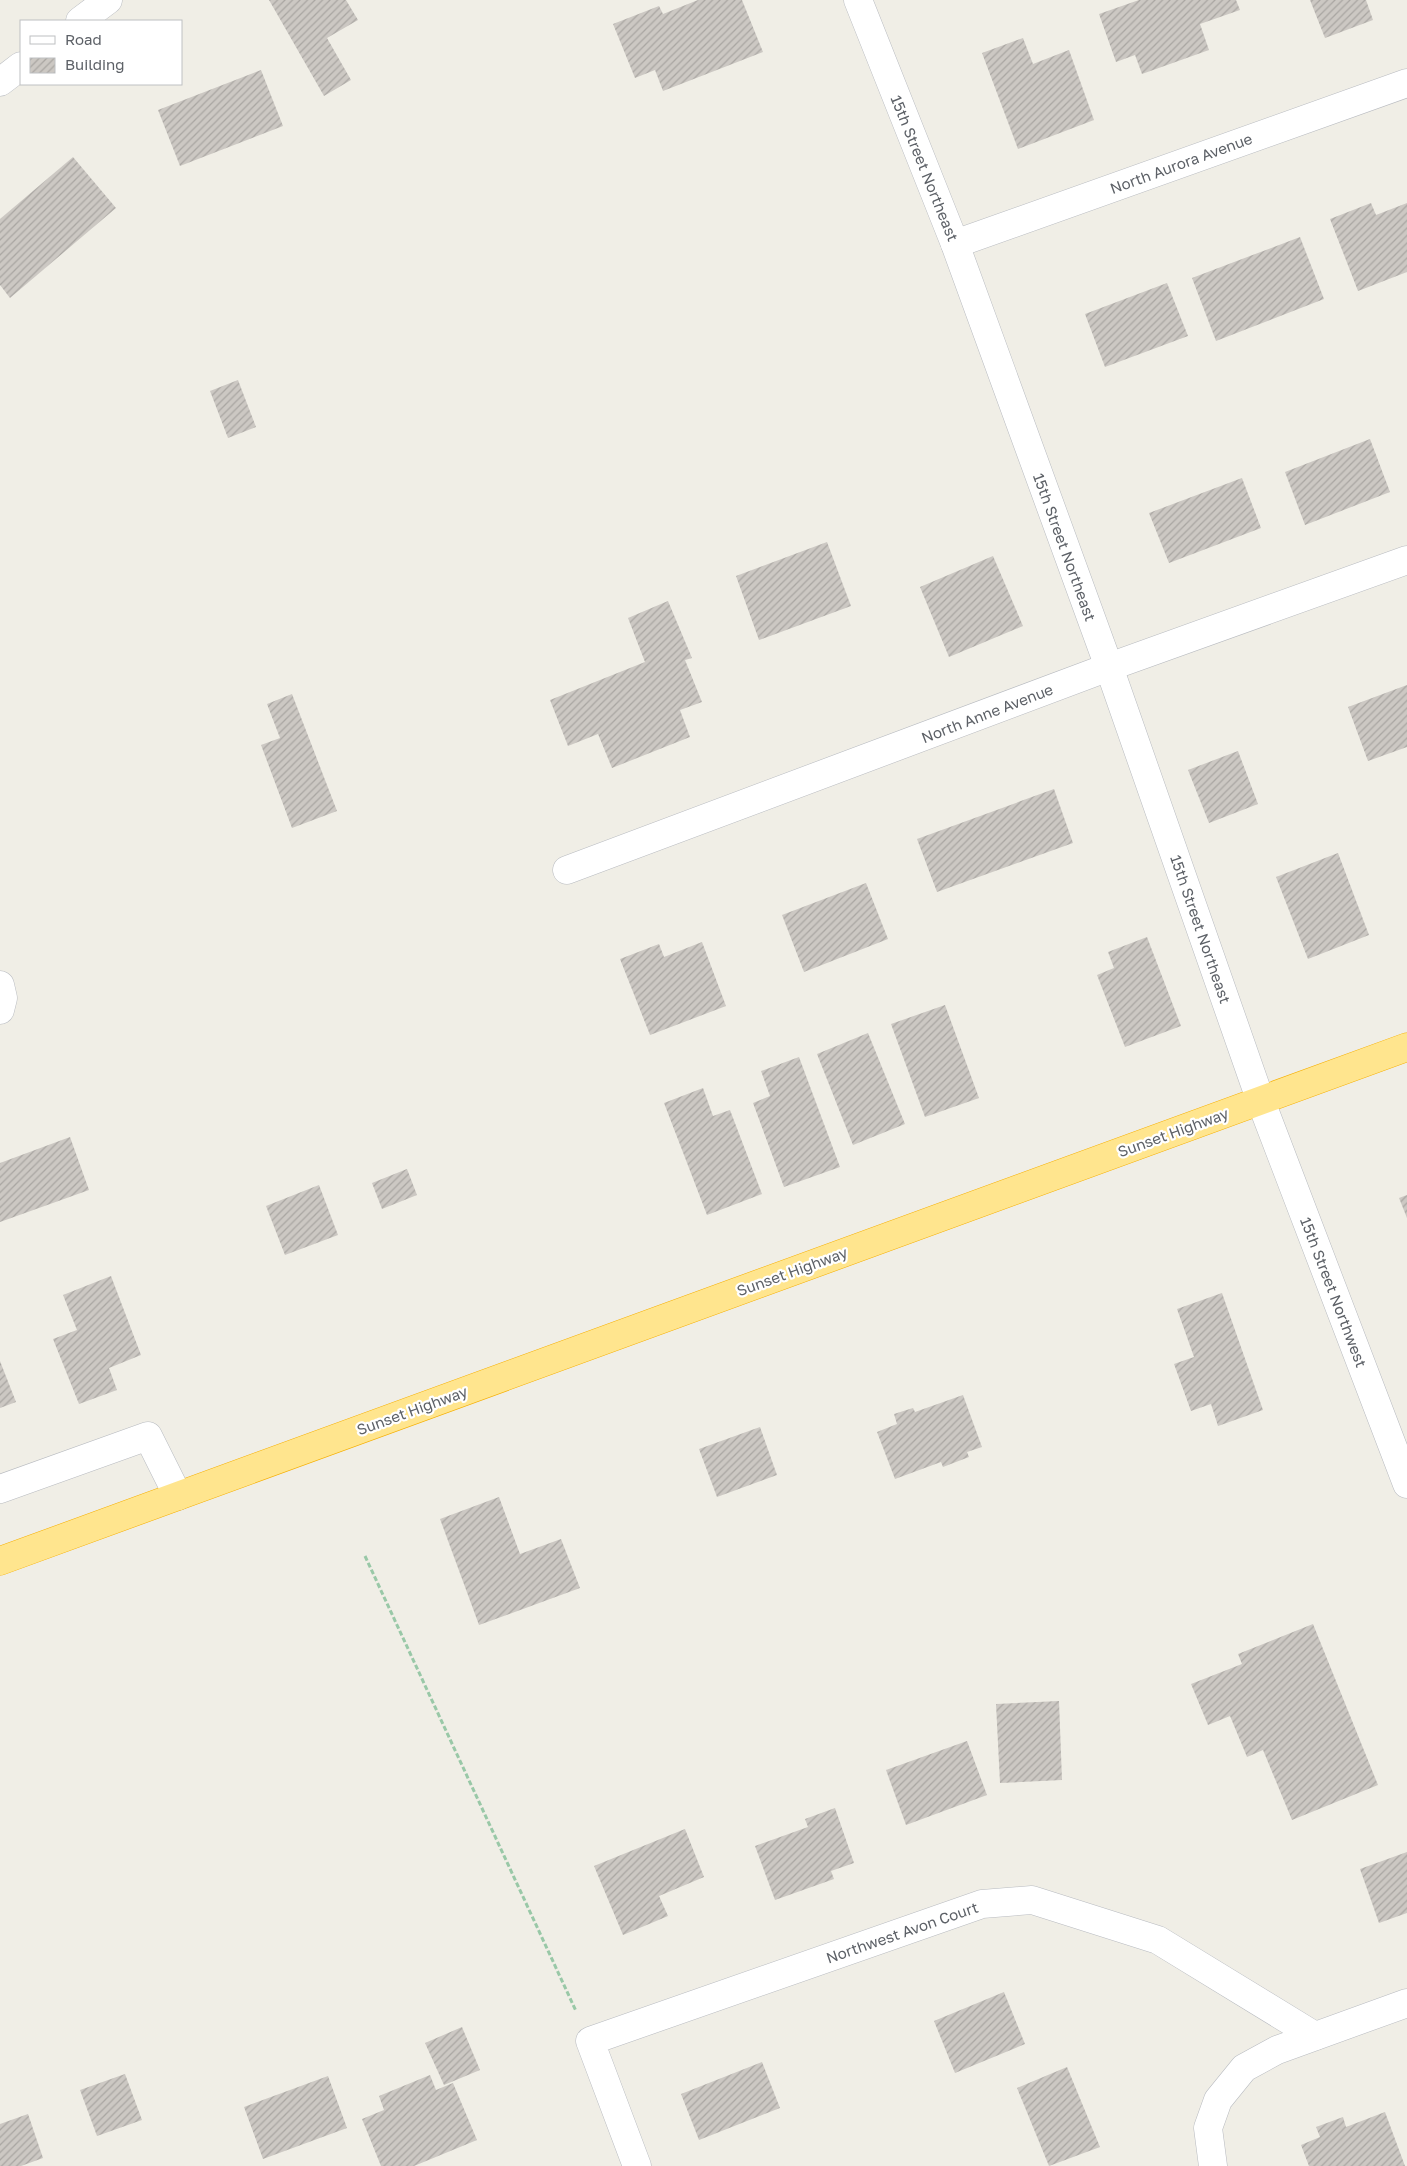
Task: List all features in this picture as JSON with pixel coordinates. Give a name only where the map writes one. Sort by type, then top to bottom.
[{"type":"highway","name":"Sunset Highway","points":[[0,1561],[1260,1099],[1407,1047]]},
{"type":"street","points":[[81,20],[108,0]]},
{"type":"street","name":"15th Street Northeast","points":[[858,0],[955,244],[1109,667],[1260,1099]]},
{"type":"street","points":[[0,82],[20,67]]},
{"type":"street","name":"North Aurora Avenue","points":[[955,244],[1407,83]]},
{"type":"street","name":"North Anne Avenue","points":[[568,870],[1109,667],[1407,560]]},
{"type":"street","points":[[0,985],[3,998],[0,1010]]},
{"type":"street","name":"15th Street Northwest","points":[[1260,1099],[1407,1484]]},
{"type":"street","points":[[0,1489],[148,1436],[178,1496]]},
{"type":"street","name":"Northwest Avon Court","points":[[590,2042],[982,1904],[1032,1900],[1158,1940],[1315,2036]]},
{"type":"street","points":[[1213,2166],[1208,2128],[1218,2100],[1244,2068],[1277,2050],[1407,2003]]},
{"type":"street","points":[[590,2042],[637,2166]]},
{"type":"path","points":[[365,1556],[590,2042]]},
{"type":"building","points":[[269,0],[346,0],[358,20],[327,38],[351,80],[324,96]]},
{"type":"building","points":[[698,0],[742,0],[763,52],[663,91],[655,70],[635,78],[613,24],[659,6],[663,14]]},
{"type":"building","points":[[1139,0],[1236,0],[1240,10],[1200,24],[1209,50],[1142,74],[1135,55],[1116,62],[1099,14]]},
{"type":"building","points":[[1310,0],[1366,0],[1373,20],[1325,38]]},
{"type":"building","points":[[1023,38],[1033,64],[1069,50],[1094,120],[1018,149],[982,53]]},
{"type":"building","points":[[261,70],[283,126],[180,166],[158,110]]},
{"type":"building","points":[[73,157],[116,208],[10,298],[0,285],[0,219]]},
{"type":"building","points":[[1371,203],[1376,215],[1407,203],[1407,272],[1358,291],[1330,219]]},
{"type":"building","points":[[1300,237],[1324,299],[1216,341],[1192,278]]},
{"type":"building","points":[[1167,283],[1188,336],[1105,367],[1085,314]]},
{"type":"building","points":[[238,380],[256,427],[228,438],[210,391]]},
{"type":"building","points":[[1370,439],[1390,492],[1305,525],[1285,472]]},
{"type":"building","points":[[1242,478],[1261,528],[1169,563],[1149,513]]},
{"type":"building","points":[[827,542],[851,606],[759,640],[736,576]]},
{"type":"building","points":[[993,556],[1023,626],[949,657],[920,587]]},
{"type":"building","points":[[668,601],[692,658],[685,660],[702,702],[680,710],[690,737],[612,768],[598,734],[568,746],[550,700],[645,662],[628,618]]},
{"type":"building","points":[[1407,685],[1407,747],[1368,761],[1348,707]]},
{"type":"building","points":[[292,694],[337,811],[292,828],[261,745],[280,738],[267,704]]},
{"type":"building","points":[[1238,751],[1258,804],[1209,823],[1188,770]]},
{"type":"building","points":[[1054,789],[1073,843],[937,892],[917,839]]},
{"type":"building","points":[[1338,853],[1369,935],[1308,959],[1276,877]]},
{"type":"building","points":[[866,883],[888,939],[804,972],[782,915]]},
{"type":"building","points":[[1147,937],[1181,1026],[1125,1047],[1097,975],[1114,968],[1108,952]]},
{"type":"building","points":[[702,942],[726,1006],[650,1035],[620,959],[659,944],[664,957]]},
{"type":"building","points":[[945,1005],[979,1098],[925,1117],[891,1024]]},
{"type":"building","points":[[868,1033],[905,1124],[853,1145],[817,1054]]},
{"type":"building","points":[[799,1057],[840,1167],[784,1187],[753,1103],[770,1096],[761,1071]]},
{"type":"building","points":[[703,1088],[713,1116],[730,1110],[762,1194],[707,1215],[664,1103]]},
{"type":"building","points":[[70,1137],[89,1190],[0,1222],[0,1163]]},
{"type":"building","points":[[407,1169],[417,1195],[382,1209],[372,1183]]},
{"type":"building","points":[[319,1185],[338,1235],[285,1255],[266,1206]]},
{"type":"building","points":[[1407,1195],[1407,1218],[1399,1198]]},
{"type":"building","points":[[111,1276],[141,1355],[109,1368],[117,1390],[79,1404],[53,1339],[77,1330],[63,1295]]},
{"type":"building","points":[[1222,1293],[1263,1410],[1218,1426],[1211,1404],[1191,1411],[1174,1364],[1194,1357],[1177,1309]]},
{"type":"building","points":[[0,1361],[16,1402],[0,1408]]},
{"type":"building","points":[[963,1395],[982,1447],[967,1452],[969,1457],[943,1467],[941,1462],[895,1479],[877,1432],[897,1424],[894,1414],[913,1408],[915,1412]]},
{"type":"building","points":[[760,1427],[777,1475],[717,1497],[699,1449]]},
{"type":"building","points":[[499,1497],[520,1554],[561,1539],[580,1588],[479,1625],[440,1519]]},
{"type":"building","points":[[1313,1624],[1378,1785],[1292,1820],[1263,1750],[1247,1757],[1230,1716],[1208,1725],[1191,1684],[1242,1664],[1238,1654]]},
{"type":"building","points":[[1059,1701],[1062,1780],[1000,1783],[996,1704]]},
{"type":"building","points":[[967,1741],[987,1795],[906,1825],[886,1770]]},
{"type":"building","points":[[835,1808],[854,1863],[831,1871],[834,1879],[775,1900],[755,1846],[808,1827],[805,1819]]},
{"type":"building","points":[[685,1829],[704,1877],[659,1896],[668,1916],[623,1935],[594,1866]]},
{"type":"building","points":[[1407,1852],[1407,1913],[1379,1923],[1360,1869]]},
{"type":"building","points":[[1004,1992],[1025,2044],[955,2073],[934,2021]]},
{"type":"building","points":[[462,2027],[480,2070],[444,2085],[425,2043]]},
{"type":"building","points":[[762,2062],[780,2108],[699,2140],[681,2094]]},
{"type":"building","points":[[1067,2067],[1100,2147],[1049,2166],[1017,2088]]},
{"type":"building","points":[[125,2074],[142,2120],[97,2136],[80,2090]]},
{"type":"building","points":[[430,2075],[436,2090],[453,2083],[477,2140],[414,2166],[381,2166],[362,2119],[384,2110],[379,2096]]},
{"type":"building","points":[[328,2076],[347,2128],[263,2159],[244,2107]]},
{"type":"building","points":[[1385,2112],[1405,2166],[1309,2166],[1301,2145],[1320,2137],[1316,2127],[1343,2117],[1346,2127]]},
{"type":"building","points":[[28,2114],[43,2158],[21,2166],[0,2166],[0,2124]]}]
